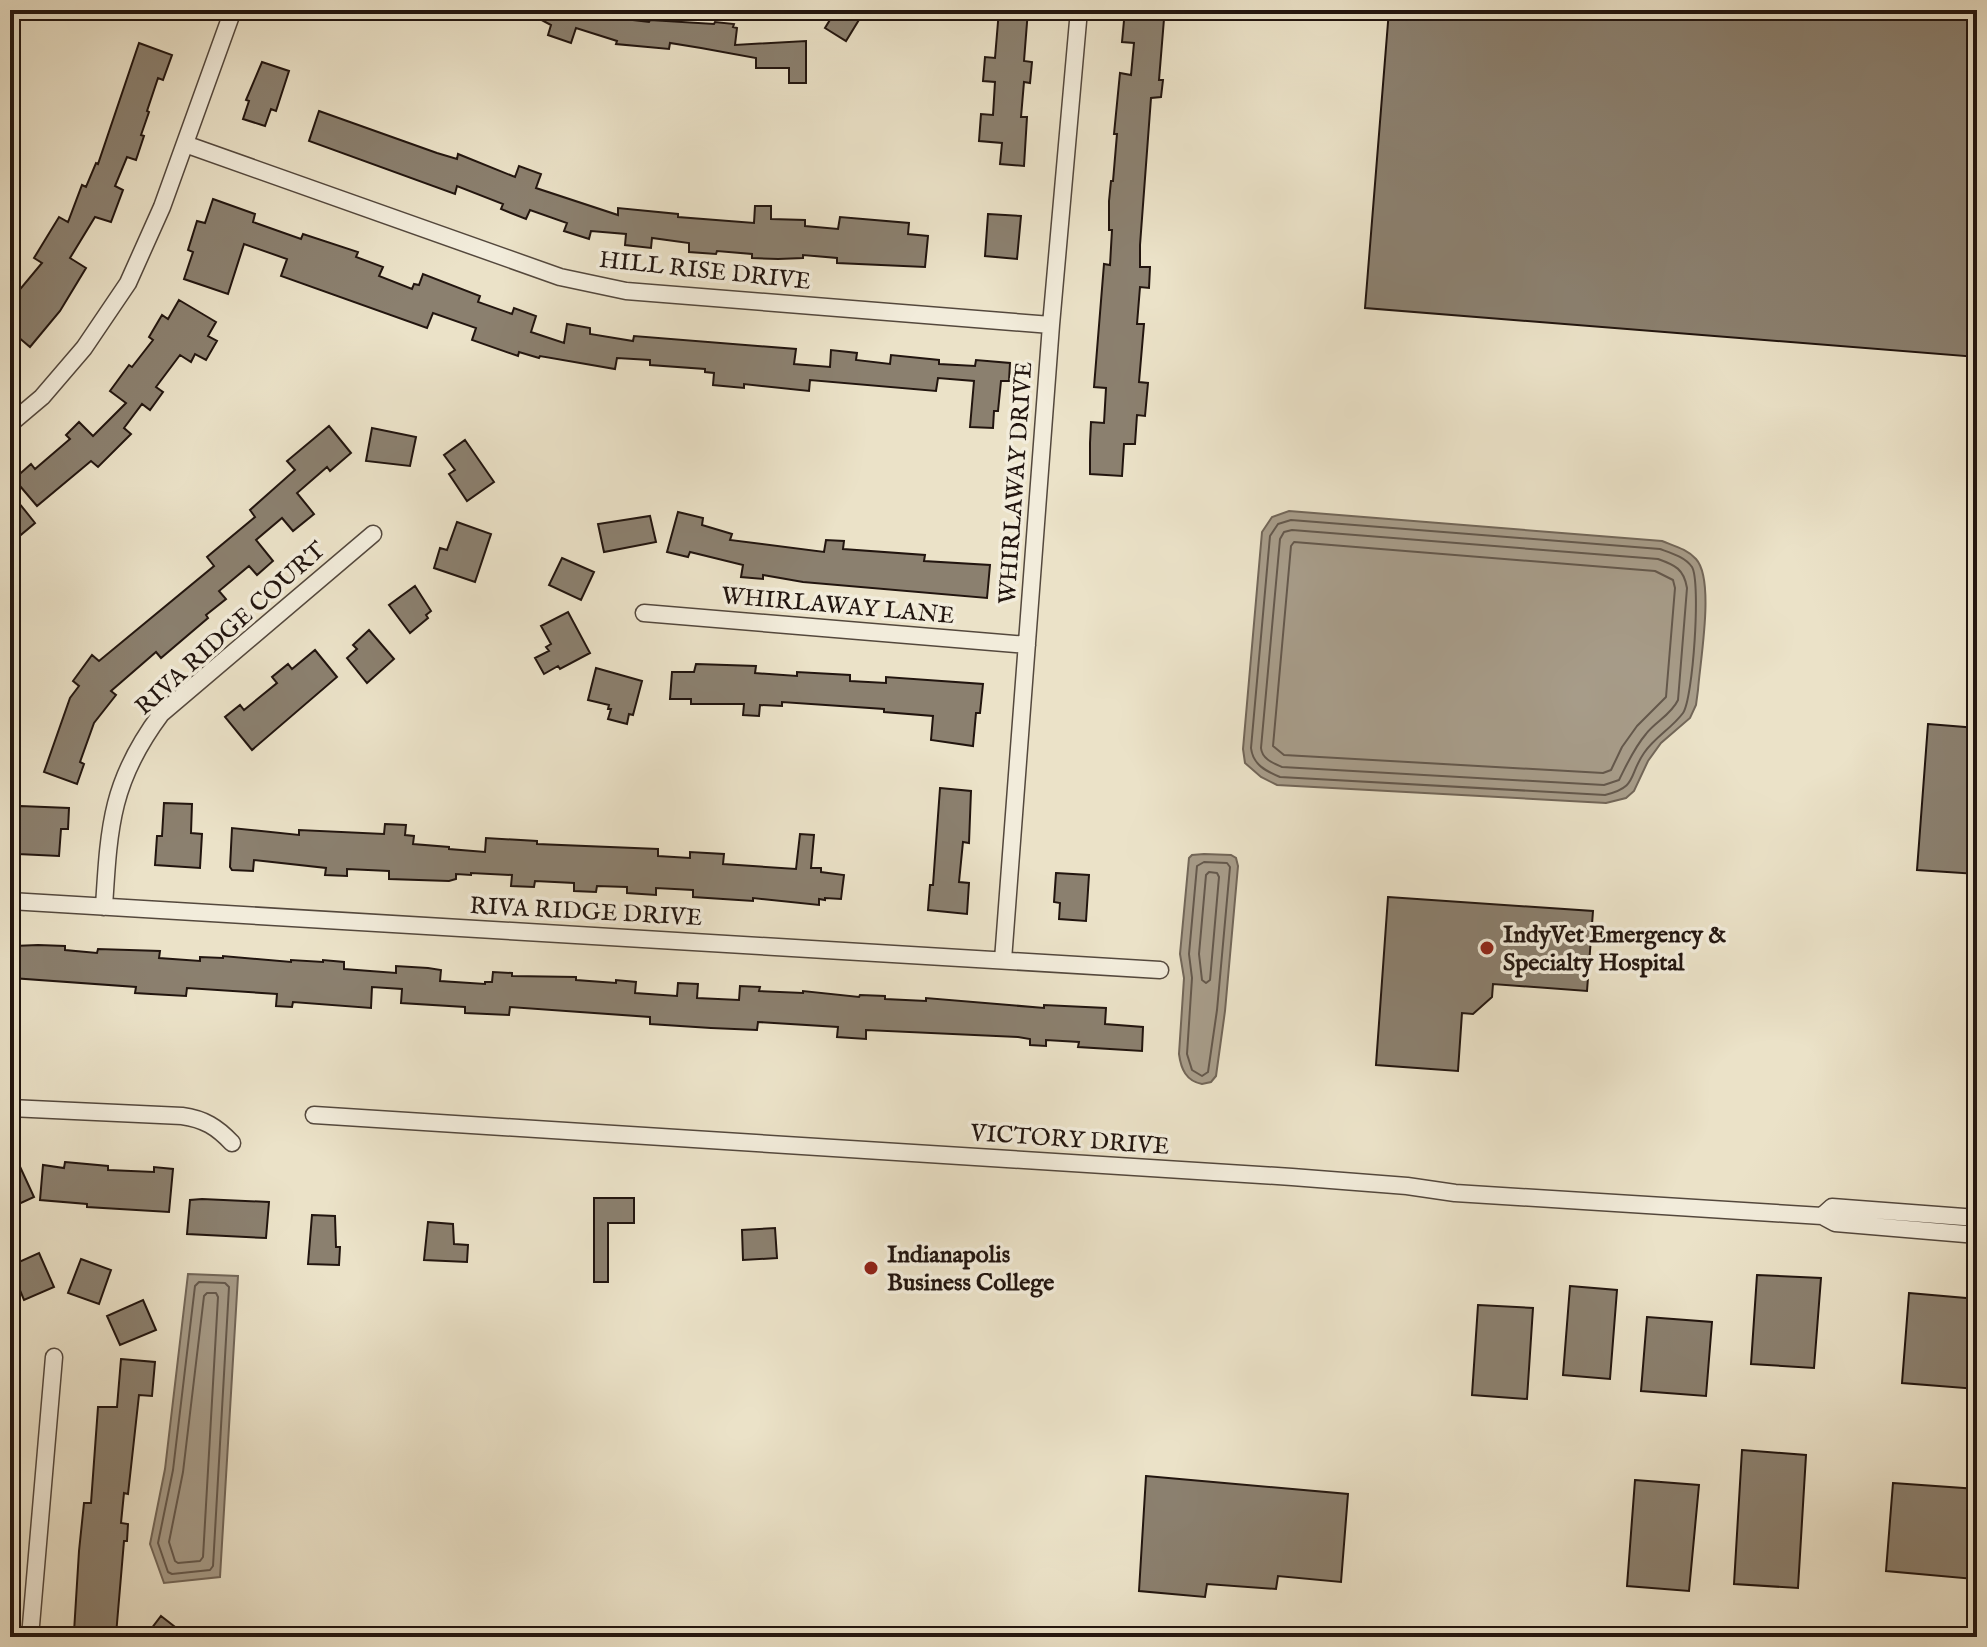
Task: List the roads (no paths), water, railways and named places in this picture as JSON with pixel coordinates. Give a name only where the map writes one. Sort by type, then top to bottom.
[{"type":"street","points":[[10,424],[57,380],[107,317],[128,283],[151,237],[233,10]]},
{"type":"street","name":"WHIRLAWAY DRIVE","points":[[1003,960],[1051,325],[1079,10]]},
{"type":"street","name":"HILL RISE DRIVE","points":[[185,144],[560,277],[626,291],[1051,325]]},
{"type":"street","name":"RIVA RIDGE COURT","points":[[104,907],[113,810],[123,776],[140,743],[161,714],[373,534]]},
{"type":"street","name":"WHIRLAWAY LANE","points":[[644,613],[1027,645]]},
{"type":"street","name":"RIVA RIDGE DRIVE","points":[[10,901],[1160,970]]},
{"type":"street","points":[[10,1108],[182,1116],[207,1122],[218,1128],[232,1143]]},
{"type":"street","name":"VICTORY DRIVE","points":[[314,1115],[1292,1177],[1455,1193],[1822,1216],[1835,1223],[1977,1235]]},
{"type":"street","name":"VICTORY DRIVE","points":[[1822,1216],[1832,1207],[1977,1218]]},
{"type":"street","points":[[30,1637],[54,1357]]},
{"type":"water","points":[[1289,511],[1662,541],[1684,550],[1696,559],[1702,569],[1706,602],[1696,705],[1690,718],[1661,743],[1648,761],[1634,791],[1626,798],[1606,803],[1277,785],[1261,777],[1245,763],[1243,749],[1262,532],[1272,517]]},
{"type":"water","points":[[1204,854],[1231,855],[1236,858],[1238,866],[1216,1076],[1211,1082],[1202,1084],[1185,1074],[1179,1054],[1184,978],[1180,954],[1189,858]]},
{"type":"water","points":[[188,1274],[238,1276],[220,1577],[164,1583],[150,1544],[165,1469]]},
{"type":"place","name":"IndyVet Emergency & Specialty Hospital","points":[[1487,948]]},
{"type":"place","name":"Indianapolis Business College","points":[[871,1268]]}]
